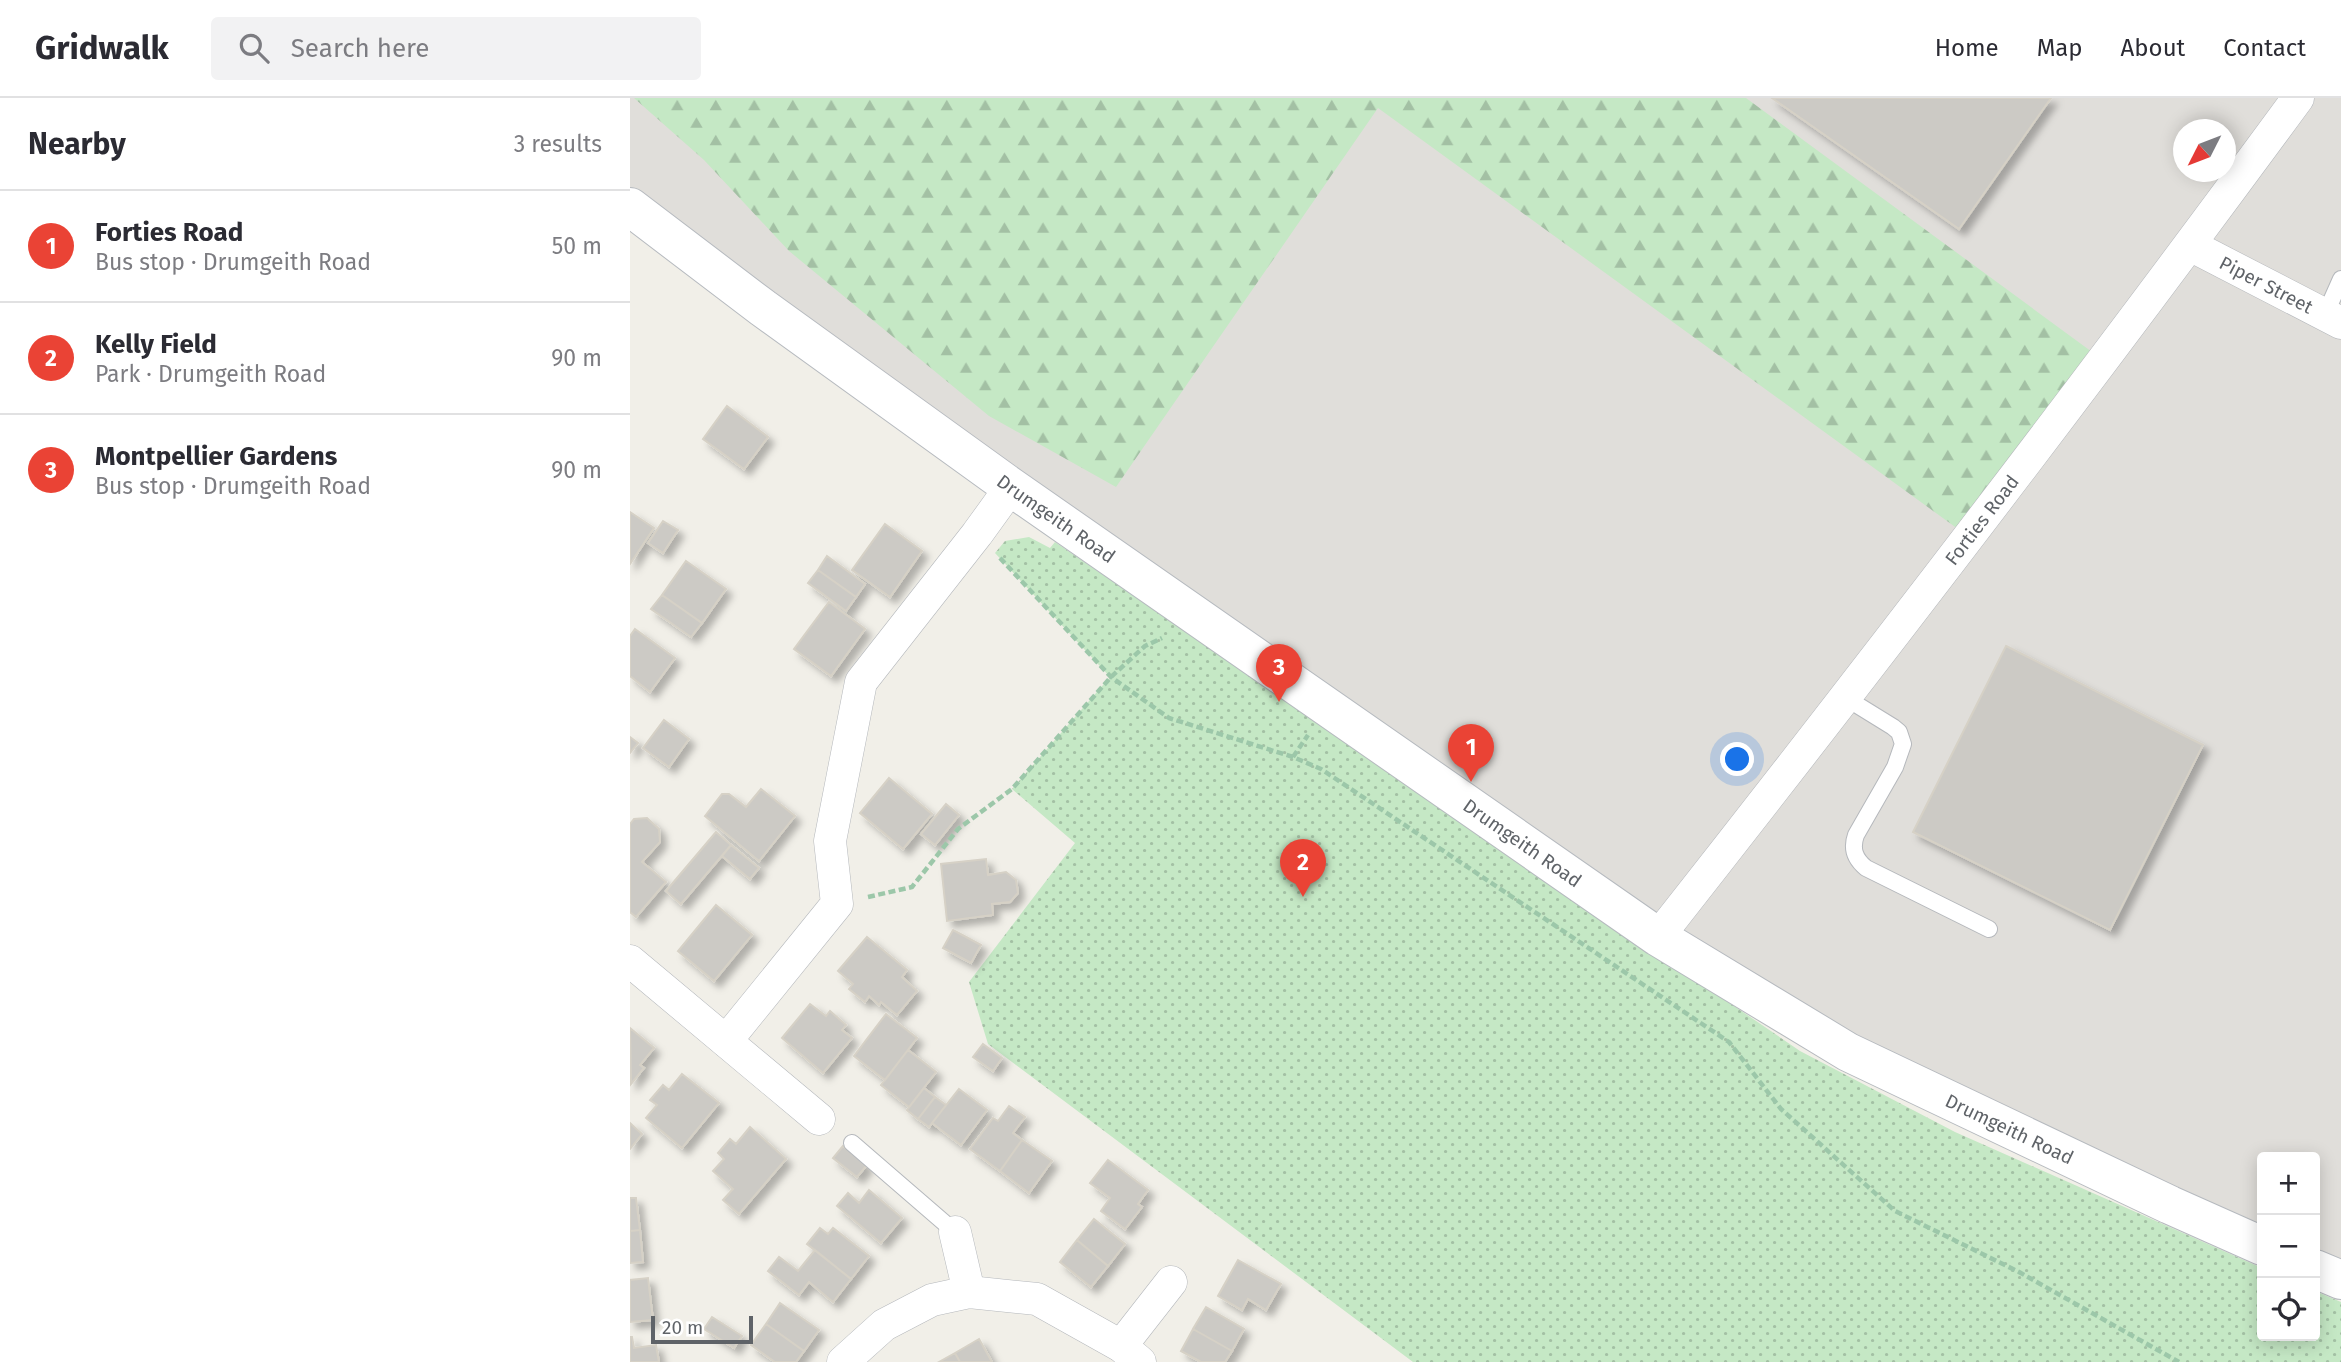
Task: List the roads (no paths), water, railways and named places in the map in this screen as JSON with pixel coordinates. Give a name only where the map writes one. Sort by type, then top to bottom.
[{"type":"main road","name":"Drumgeith Road","points":[[630,207],[763,308],[1011,487],[1658,937],[1848,1052],[2257,1244]]},
{"type":"main road","points":[[2320,1271],[2341,1280]]},
{"type":"street","name":"Forties Road","points":[[1658,937],[1846,698],[2190,245],[2298,98]]},
{"type":"street","name":"Piper Street","points":[[2190,245],[2333,319]]},
{"type":"street","points":[[726,1041],[836,904],[830,841],[861,682],[1011,487]]},
{"type":"street","points":[[630,961],[819,1119]]},
{"type":"street","points":[[955,1232],[970,1292]]},
{"type":"street","points":[[843,1362],[884,1325],[932,1300],[970,1292],[1037,1299],[1130,1354],[1171,1282]]},
{"type":"lane","points":[[2333,319],[2341,279]]},
{"type":"lane","points":[[1846,698],[1893,727],[1899,732],[1903,744],[1895,767],[1856,835],[1854,842],[1857,861],[1866,868],[1989,929]]},
{"type":"lane","points":[[852,1143],[955,1232]]},
{"type":"place","name":"Montpellier Gardens","points":[[1279,702]]},
{"type":"place","name":"Forties Road","points":[[1471,782]]},
{"type":"place","name":"Kelly Field","points":[[1303,897]]}]
